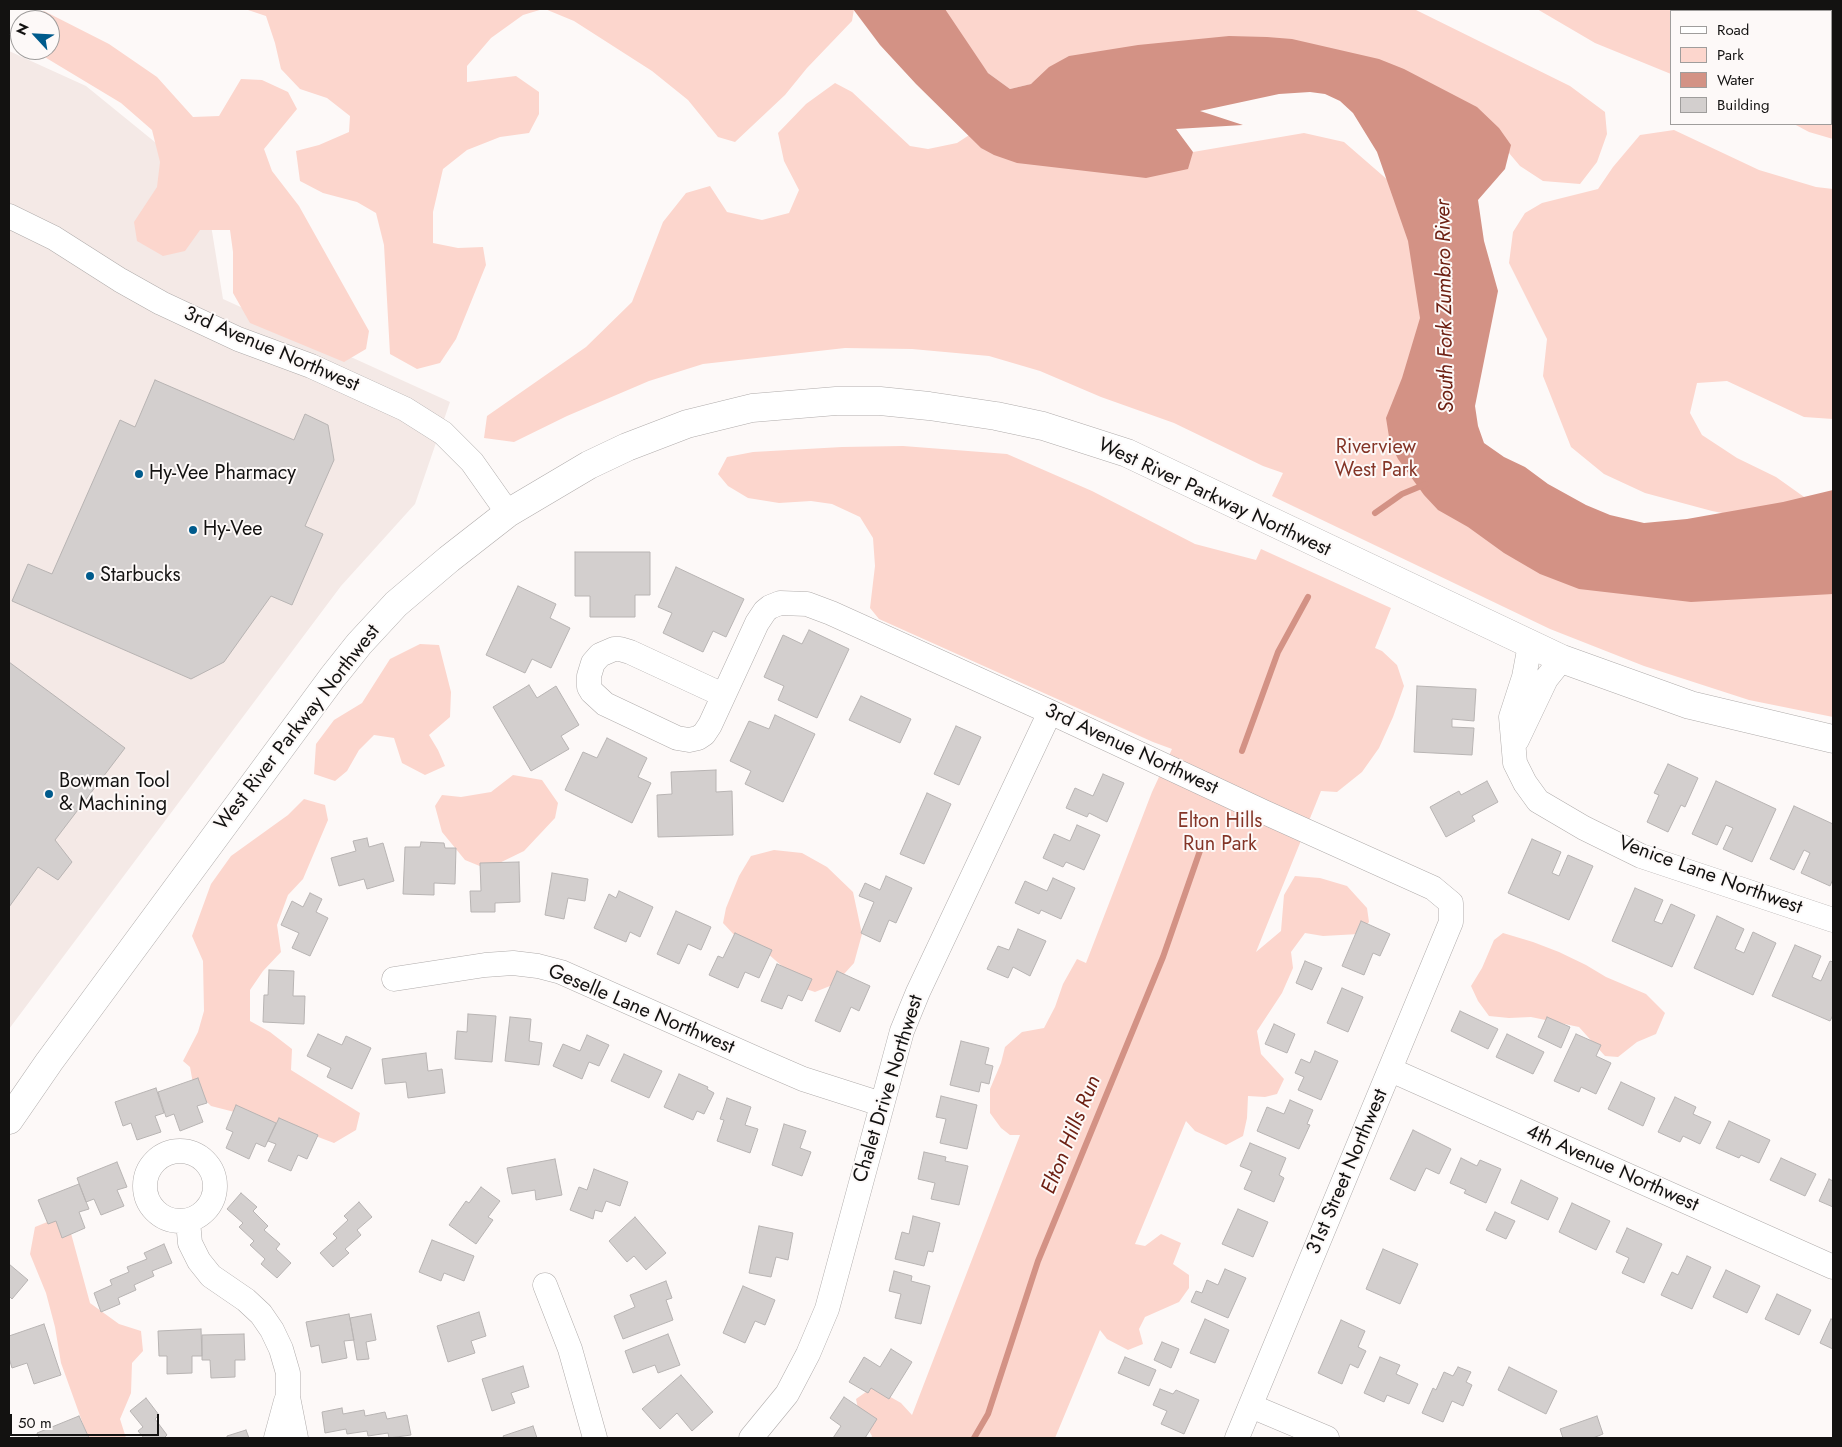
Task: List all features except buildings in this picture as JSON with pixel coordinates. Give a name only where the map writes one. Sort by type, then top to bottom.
[{"type":"main road","name":"West River Parkway Northwest","points":[[9,1120],[49,1062],[337,671],[396,604],[449,559],[508,513],[608,455],[688,424],[752,408],[808,403],[880,401],[996,416],[1043,426],[1127,453],[1562,659],[1690,706],[1833,739]]},
{"type":"street","name":"3rd Avenue Northwest","points":[[9,216],[54,238],[120,280],[161,303],[238,339],[311,366],[405,409],[443,433],[472,462],[508,513]]},
{"type":"street","name":"3rd Avenue Northwest","points":[[723,695],[620,649],[600,655],[593,663],[589,676],[589,687],[605,704],[684,740],[698,738],[704,734],[710,725],[757,622],[765,611],[780,603],[807,604],[840,617],[1050,712],[1264,812],[1433,888],[1451,903]]},
{"type":"street","name":"Venice Lane Northwest","points":[[1530,645],[1524,677],[1511,717],[1515,763],[1525,783],[1538,801],[1584,828],[1641,856],[1833,920]]},
{"type":"street","points":[[1514,746],[1546,679],[1562,659]]},
{"type":"street","name":"Chalet Drive Northwest","points":[[750,1438],[787,1394],[808,1354],[827,1309],[902,1031],[918,992],[1050,712]]},
{"type":"street","name":"31st Street Northwest","points":[[1237,1438],[1451,922],[1451,903]]},
{"type":"street","name":"Geselle Lane Northwest","points":[[394,980],[485,965],[513,963],[538,966],[561,972],[803,1079],[881,1104]]},
{"type":"street","name":"4th Avenue Northwest","points":[[1391,1070],[1833,1267]]},
{"type":"street","points":[[188,1221],[190,1243],[199,1261],[211,1276],[246,1300],[261,1314],[281,1348],[288,1373],[288,1397],[296,1438]]},
{"type":"street","points":[[545,1285],[570,1349],[595,1438]]},
{"type":"street","points":[[276,1438],[288,1397]]},
{"type":"street","points":[[1251,1406],[1327,1438]]},
{"type":"shaded area","points":[[9,51],[10,60],[29,60],[86,86],[204,182],[223,299],[450,402],[415,504],[341,586],[9,1029]]},
{"type":"green space","points":[[245,9],[543,9],[523,15],[491,38],[467,66],[467,82],[516,76],[539,92],[539,114],[529,133],[500,137],[467,150],[443,169],[433,212],[433,243],[458,248],[483,247],[486,265],[456,339],[440,363],[417,369],[390,354],[384,245],[376,213],[357,202],[323,193],[300,181],[296,151],[319,145],[349,132],[350,116],[327,98],[300,89],[281,69],[266,16]]},
{"type":"green space","points":[[545,9],[854,9],[852,21],[807,68],[785,95],[735,142],[718,137],[688,100],[652,71],[574,21]]},
{"type":"green space","points":[[936,9],[1414,9],[1570,86],[1605,112],[1607,134],[1597,162],[1580,184],[1543,181],[1520,166],[1498,140],[1407,79],[1053,79],[1010,89],[988,73]]},
{"type":"green space","points":[[1537,9],[1786,9],[1670,10],[1670,74],[1595,43]]},
{"type":"green space","points":[[1833,9],[1833,139],[1809,132],[1796,125],[1832,125],[1832,10],[1806,10]]},
{"type":"green space","points":[[60,19],[109,44],[157,77],[193,117],[219,116],[241,79],[262,80],[288,92],[297,109],[264,149],[272,171],[299,206],[369,331],[366,349],[344,362],[250,323],[233,293],[233,252],[230,230],[200,230],[185,251],[163,256],[137,241],[134,222],[157,187],[160,162],[152,130],[121,103],[50,60],[60,60]]},
{"type":"green space","name":"Riverview West Park","points":[[835,83],[852,92],[910,146],[928,149],[957,143],[977,130],[1177,163],[1193,152],[1304,133],[1344,142],[1397,188],[1444,404],[1514,513],[1833,546],[1833,717],[1749,700],[1644,666],[1550,629],[1272,496],[1283,473],[1263,466],[1174,423],[1101,397],[1040,371],[989,356],[912,349],[845,348],[703,364],[649,381],[567,416],[514,442],[484,438],[487,416],[586,347],[632,302],[663,222],[686,193],[710,186],[727,212],[762,220],[789,213],[799,190],[784,161],[778,133],[806,104]]},
{"type":"green space","points":[[1674,130],[1759,170],[1816,187],[1833,189],[1833,419],[1804,417],[1727,381],[1697,383],[1690,413],[1702,435],[1737,458],[1776,477],[1807,499],[1773,523],[1712,511],[1645,493],[1604,474],[1571,447],[1543,376],[1547,339],[1509,263],[1513,232],[1525,213],[1542,203],[1598,189],[1613,167],[1640,135]]},
{"type":"green space","name":"Elton Hills Run Park","points":[[903,446],[1007,454],[1092,491],[1195,544],[1256,560],[1261,549],[1391,608],[1375,648],[1382,651],[1397,665],[1404,686],[1379,748],[1362,772],[1337,792],[1321,791],[1256,952],[1281,931],[1284,895],[1295,876],[1320,878],[1347,886],[1367,908],[1369,922],[1359,934],[1323,936],[1305,933],[1291,952],[1293,968],[1282,993],[1257,1031],[1261,1054],[1284,1079],[1277,1094],[1265,1097],[1248,1096],[1247,1118],[1243,1136],[1226,1145],[1195,1131],[1186,1121],[1135,1244],[1145,1246],[1161,1234],[1181,1243],[1173,1264],[1189,1275],[1189,1288],[1179,1302],[1145,1317],[1139,1329],[1143,1344],[1128,1350],[1107,1339],[1100,1330],[1055,1438],[871,1438],[872,1436],[859,1414],[856,1399],[873,1387],[901,1403],[912,1415],[1020,1135],[1010,1135],[1001,1128],[990,1113],[990,1089],[1001,1063],[1005,1047],[1022,1032],[1044,1028],[1055,1007],[1063,984],[1077,959],[1086,963],[1152,792],[1172,749],[879,619],[870,608],[875,566],[873,538],[860,517],[832,504],[811,501],[779,503],[748,498],[728,486],[718,474],[727,457],[753,452]]},
{"type":"green space","points":[[420,644],[439,645],[451,692],[450,717],[429,735],[445,766],[425,775],[402,763],[394,738],[374,735],[359,750],[347,771],[335,781],[314,774],[316,744],[334,720],[362,703],[390,659]]},
{"type":"green space","points":[[513,775],[542,780],[558,803],[555,818],[524,851],[487,869],[465,860],[442,832],[435,806],[442,795],[461,797],[491,792]]},
{"type":"green space","points":[[304,799],[325,805],[328,820],[303,879],[288,895],[277,925],[281,952],[263,971],[250,990],[250,1021],[270,1032],[292,1049],[291,1070],[360,1113],[356,1130],[334,1143],[289,1126],[211,1106],[194,1089],[190,1067],[183,1061],[198,1032],[204,1011],[203,961],[192,936],[211,884],[231,856],[288,815]]},
{"type":"green space","points":[[774,850],[802,853],[827,867],[853,892],[862,934],[854,963],[835,984],[815,992],[794,985],[783,967],[759,946],[737,938],[723,923],[726,908],[739,876],[751,856]]},
{"type":"green space","points":[[1503,933],[1559,952],[1606,977],[1646,994],[1665,1013],[1656,1034],[1637,1042],[1618,1057],[1605,1056],[1579,1027],[1531,1017],[1509,1018],[1489,1016],[1478,1001],[1471,986],[1482,968],[1494,940]]},
{"type":"green space","points":[[57,1218],[69,1226],[90,1303],[119,1324],[141,1331],[143,1351],[132,1363],[131,1393],[120,1419],[126,1438],[88,1438],[61,1363],[55,1327],[46,1293],[30,1254],[35,1227]]},
{"type":"water","name":"South Fork Zumbro River","points":[[853,9],[945,9],[988,73],[1010,89],[1031,84],[1049,67],[1069,56],[1138,45],[1229,36],[1267,37],[1292,39],[1379,59],[1404,69],[1477,107],[1499,128],[1511,145],[1505,169],[1478,200],[1484,241],[1498,291],[1475,406],[1478,426],[1484,443],[1504,457],[1525,467],[1548,484],[1586,505],[1610,515],[1644,523],[1687,519],[1783,502],[1833,490],[1833,594],[1691,602],[1579,589],[1540,574],[1504,553],[1468,527],[1438,510],[1424,495],[1398,459],[1390,443],[1386,418],[1402,378],[1420,318],[1408,241],[1377,152],[1353,113],[1340,101],[1325,94],[1310,92],[1279,94],[1200,111],[1243,125],[1176,129],[1193,152],[1188,169],[1146,178],[1017,163],[981,148],[916,84],[880,45]]},
{"type":"waterway","name":"Elton Hills Run","points":[[1375,513],[1402,494],[1426,484]]},
{"type":"waterway","name":"Elton Hills Run","points":[[1242,751],[1278,652],[1308,597]]},
{"type":"waterway","name":"Elton Hills Run","points":[[974,1438],[988,1414],[1038,1261],[1163,957],[1202,845]]},
{"type":"place","name":"Hy-Vee Pharmacy","points":[[139,474]]},
{"type":"place","name":"Hy-Vee","points":[[193,530]]},
{"type":"place","name":"Starbucks","points":[[90,576]]},
{"type":"place","name":"Bowman Tool & Machining","points":[[49,794]]}]
